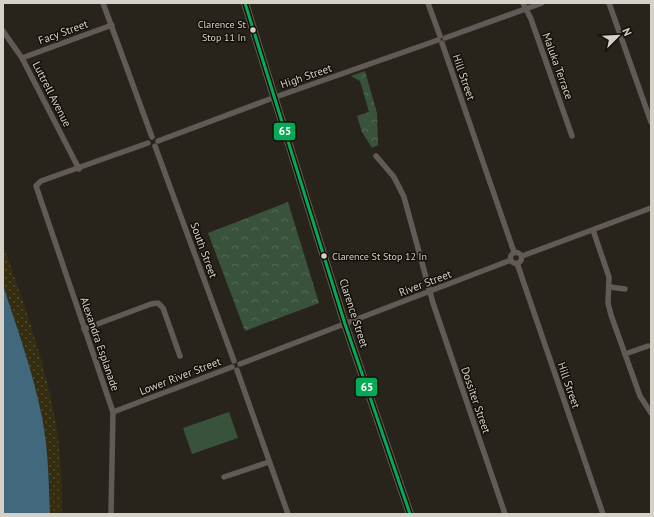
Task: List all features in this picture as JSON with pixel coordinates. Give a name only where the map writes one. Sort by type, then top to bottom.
[{"type":"main road","name":"Clarence Street","points":[[246,3],[345,324],[410,514]]},
{"type":"street","points":[[103,3],[152,137],[156,137],[157,144],[150,146],[148,143]]},
{"type":"street","name":"Hill Street","points":[[428,3],[514,252]]},
{"type":"street","name":"Maluka Terrace","points":[[523,3],[572,136]]},
{"type":"street","name":"High Street","points":[[157,144],[275,97],[542,3]]},
{"type":"street","points":[[609,3],[651,122]]},
{"type":"street","name":"Facy Street","points":[[22,58],[112,25]]},
{"type":"street","name":"Luttrell Avenue","points":[[3,31],[22,58],[79,169]]},
{"type":"street","points":[[79,169],[148,143],[149,139],[152,137]]},
{"type":"street","name":"South Street","points":[[157,144],[234,366],[288,514]]},
{"type":"street","name":"Dossiter Street","points":[[376,156],[394,177],[404,197],[429,292],[505,514]]},
{"type":"street","name":"Alexandra Esplanade","points":[[79,169],[41,181],[36,186],[113,412],[111,514]]},
{"type":"street","points":[[522,256],[651,208]]},
{"type":"street","points":[[593,230],[609,273],[609,308],[640,396],[651,413]]},
{"type":"street","points":[[514,252],[520,253],[522,256],[521,261],[517,263],[511,260],[511,256],[514,252]]},
{"type":"street","name":"River Street","points":[[345,324],[511,260]]},
{"type":"street","name":"Hill Street","points":[[517,263],[603,514]]},
{"type":"street","points":[[610,287],[625,289]]},
{"type":"street","points":[[84,329],[151,304],[158,303],[163,308],[180,356]]},
{"type":"street","points":[[234,366],[240,368],[240,364],[345,324]]},
{"type":"street","points":[[625,354],[648,346]]},
{"type":"street","name":"Lower River Street","points":[[113,412],[234,366]]},
{"type":"street","points":[[224,477],[269,462]]},
{"type":"sand","points":[[3,245],[32,328],[49,392],[60,451],[62,514],[50,514],[50,487],[42,417],[26,355],[3,285]]},
{"type":"green space","points":[[365,71],[377,113],[378,145],[372,148],[362,132],[357,116],[369,112],[360,81],[351,76]]},
{"type":"green space","points":[[288,202],[319,303],[245,331],[208,233]]},
{"type":"green space","points":[[229,412],[238,438],[192,454],[183,428]]},
{"type":"water","points":[[3,285],[29,367],[42,417],[49,477],[50,514],[3,514]]},
{"type":"transit line","name":"65","points":[[245,3],[345,324],[410,514]]},
{"type":"place","name":"Clarence St Stop 11 In","points":[[253,30]]},
{"type":"place","name":"Clarence St Stop 12 In","points":[[324,256]]}]
